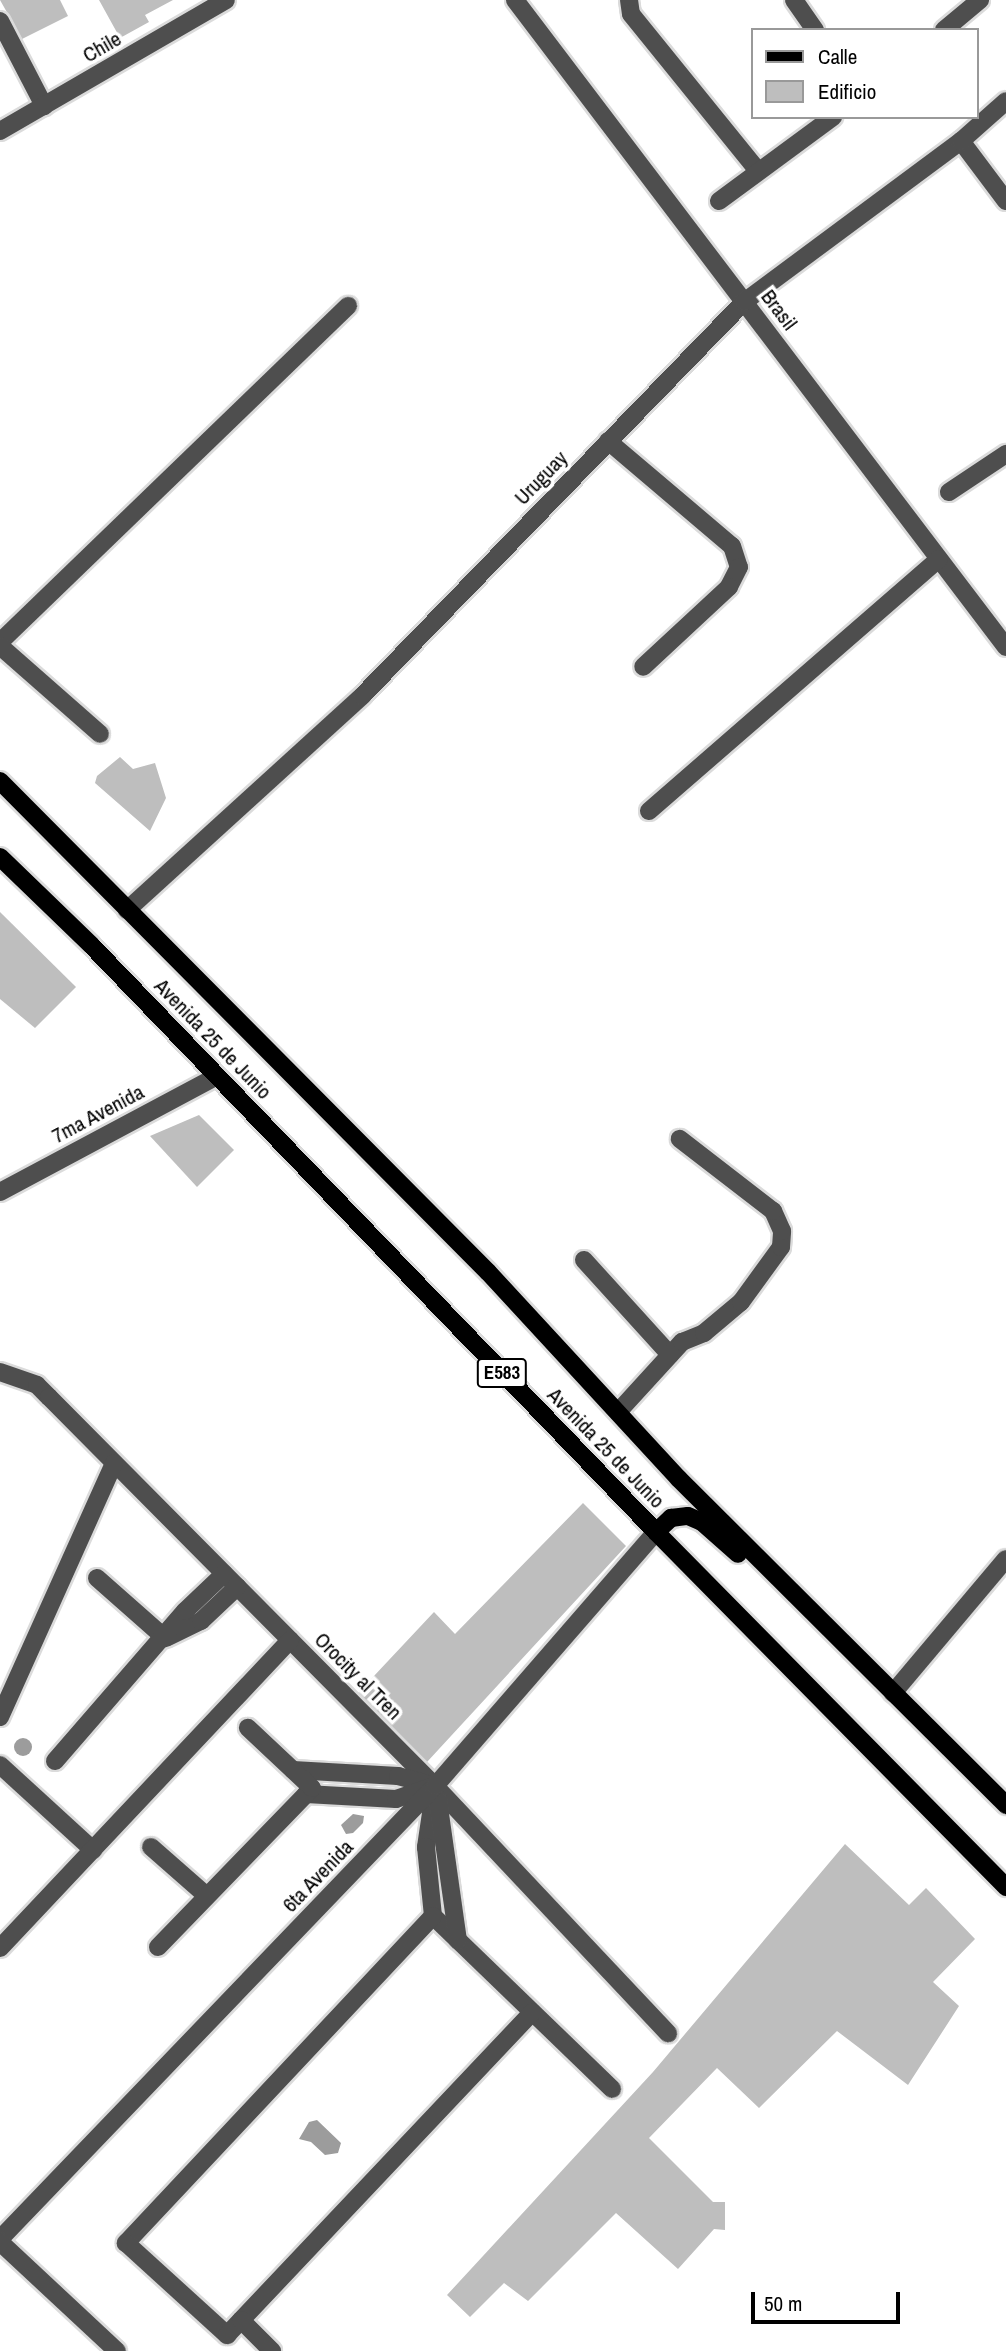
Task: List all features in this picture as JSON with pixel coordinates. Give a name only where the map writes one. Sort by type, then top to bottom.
[{"type":"main road","name":"Avenida 25 de Junio","points":[[0,780],[488,1272],[618,1412],[825,1625],[1006,1805]]},
{"type":"main road","name":"Avenida 25 de Junio","points":[[0,858],[217,1076],[656,1532],[1006,1888]]},
{"type":"main road","points":[[656,1532],[675,1516],[702,1522],[790,1601],[825,1625]]},
{"type":"street","name":"Chile","points":[[0,131],[226,0]]},
{"type":"street","name":"Brasil","points":[[515,0],[1006,648]]},
{"type":"street","points":[[629,0],[631,14],[758,171]]},
{"type":"street","points":[[794,0],[814,28]]},
{"type":"street","points":[[945,28],[960,6],[980,0]]},
{"type":"street","points":[[0,21],[44,106]]},
{"type":"street","name":"Uruguay","points":[[127,910],[362,696],[744,302],[961,141],[1006,101]]},
{"type":"street","points":[[719,201],[830,119]]},
{"type":"street","points":[[961,141],[1005,197]]},
{"type":"street","points":[[100,734],[0,644],[348,306]]},
{"type":"street","points":[[608,441],[732,546],[738,567],[729,587],[643,667]]},
{"type":"street","points":[[949,492],[1006,454]]},
{"type":"street","points":[[649,811],[939,559]]},
{"type":"street","name":"7ma Avenida","points":[[0,1192],[217,1076]]},
{"type":"street","points":[[618,1412],[670,1355],[741,1301],[781,1247],[782,1231],[773,1211],[680,1139]]},
{"type":"street","points":[[584,1260],[670,1355]]},
{"type":"street","name":"Orocity al Tren","points":[[0,1372],[37,1385],[435,1786],[668,2033]]},
{"type":"street","points":[[0,1717],[114,1463]]},
{"type":"street","name":"6ta Avenida","points":[[0,2240],[435,1786],[656,1532]]},
{"type":"street","points":[[893,1693],[1006,1559]]},
{"type":"street","points":[[55,1760],[165,1639],[185,1611],[224,1574]]},
{"type":"street","points":[[97,1578],[165,1639]]},
{"type":"street","points":[[165,1639],[201,1621],[237,1587]]},
{"type":"street","points":[[0,1948],[290,1640]]},
{"type":"street","points":[[158,1947],[312,1788],[248,1728]]},
{"type":"street","points":[[0,1765],[93,1850]]},
{"type":"street","points":[[293,1770],[398,1776],[435,1786]]},
{"type":"street","points":[[306,1794],[396,1799],[435,1786]]},
{"type":"street","points":[[435,1786],[426,1847],[433,1916],[612,2089]]},
{"type":"street","points":[[435,1786],[447,1846],[458,1941]]},
{"type":"street","points":[[151,1847],[207,1896]]},
{"type":"street","points":[[433,1916],[126,2243],[227,2335],[532,2012]]},
{"type":"street","points":[[0,2240],[117,2351]]},
{"type":"street","points":[[241,2320],[272,2351]]},
{"type":"shaded area","points":[[19,1738],[27,1738],[32,1747],[30,1754],[19,1756],[14,1751],[14,1743]]},
{"type":"shaded area","points":[[353,1814],[364,1816],[363,1823],[353,1833],[346,1834],[341,1825]]},
{"type":"shaded area","points":[[317,2120],[341,2143],[338,2153],[325,2155],[311,2142],[299,2139],[309,2122]]},
{"type":"building","points":[[0,0],[60,0],[68,16],[22,39]]},
{"type":"building","points":[[99,0],[173,0],[145,15],[149,22],[120,38]]},
{"type":"building","points":[[120,757],[133,769],[155,763],[166,798],[150,831],[95,783],[97,776]]},
{"type":"building","points":[[0,912],[76,987],[35,1028],[0,999]]},
{"type":"building","points":[[199,1115],[234,1150],[197,1187],[150,1136]]},
{"type":"building","points":[[583,1503],[626,1546],[427,1762],[358,1693],[434,1612],[455,1634]]},
{"type":"building","points":[[845,1844],[909,1905],[926,1888],[975,1939],[933,1982],[959,2006],[908,2085],[837,2031],[759,2108],[717,2068],[649,2138],[713,2202],[725,2202],[725,2230],[714,2229],[678,2269],[616,2213],[528,2301],[504,2283],[470,2317],[447,2295],[653,2072]]}]
